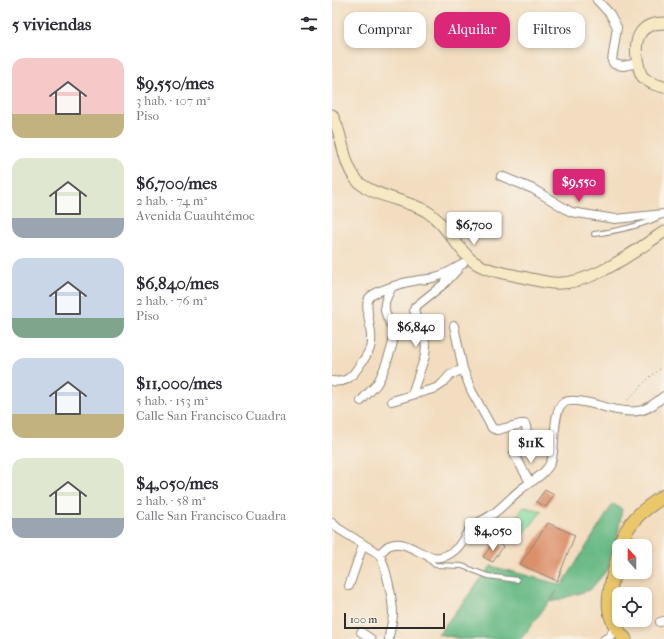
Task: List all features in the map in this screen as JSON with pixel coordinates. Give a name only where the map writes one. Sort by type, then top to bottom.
[{"type":"main road","points":[[664,23],[654,23],[642,31],[637,41],[636,51],[638,63],[643,76],[650,83],[664,87]]},
{"type":"main road","points":[[332,115],[337,124],[349,166],[355,178],[371,190],[411,204],[427,212],[440,223],[466,261],[496,272],[553,283],[577,281],[602,272],[664,232]]},
{"type":"main road","points":[[623,539],[632,521],[662,501]]},
{"type":"main road","points":[[612,620],[608,602],[613,579]]},
{"type":"main road","points":[[615,627],[625,639]]},
{"type":"street","points":[[597,0],[610,14],[617,27],[612,61],[614,64],[623,66],[638,63]]},
{"type":"street","points":[[501,176],[533,189],[571,212],[615,219],[664,215]]},
{"type":"street","points":[[332,381],[344,381],[354,374],[370,349],[370,319],[366,308],[368,299],[372,295],[414,280],[435,278],[466,261]]},
{"type":"street","points":[[412,394],[425,356],[426,346],[414,310],[415,307],[445,283],[466,261]]},
{"type":"street","points":[[361,400],[379,380],[394,340],[394,331],[384,308],[385,300],[392,287]]},
{"type":"street","points":[[454,326],[464,369],[471,390],[492,428],[497,430],[521,424],[524,424],[526,427],[523,442],[514,454],[530,482]]},
{"type":"street","points":[[392,401],[436,388],[450,375],[464,369]]},
{"type":"street","points":[[379,554],[389,546],[398,544],[407,545],[426,556],[440,557],[455,550],[472,528],[491,516],[546,469],[551,461],[554,432],[559,408],[564,403],[574,401],[590,403],[617,410],[639,411],[650,407],[664,396]]},
{"type":"street","points":[[332,523],[362,545],[379,554],[383,561],[393,616],[389,639]]},
{"type":"street","points":[[349,586],[362,545]]},
{"type":"street","points":[[604,639],[609,638],[613,632],[614,627]]},
{"type":"street","points":[[361,632],[371,639]]},
{"type":"lane","points":[[594,234],[612,232],[643,224],[664,215]]},
{"type":"lane","points":[[426,556],[435,565],[462,566],[488,576],[516,580]]},
{"type":"path","points":[[617,410],[650,377],[664,366]]},
{"type":"green space","points":[[613,504],[622,509],[617,539],[612,539],[612,564],[590,590],[551,602],[557,591],[521,639],[462,639],[438,634],[491,566],[562,585]]},
{"type":"green space","points":[[524,507],[542,511],[522,536],[505,530]]},
{"type":"building","points":[[545,490],[554,495],[546,507],[536,502]]},
{"type":"building","points":[[548,523],[575,535],[557,581],[520,564]]},
{"type":"building","points":[[495,541],[503,547],[493,562],[483,557]]}]
